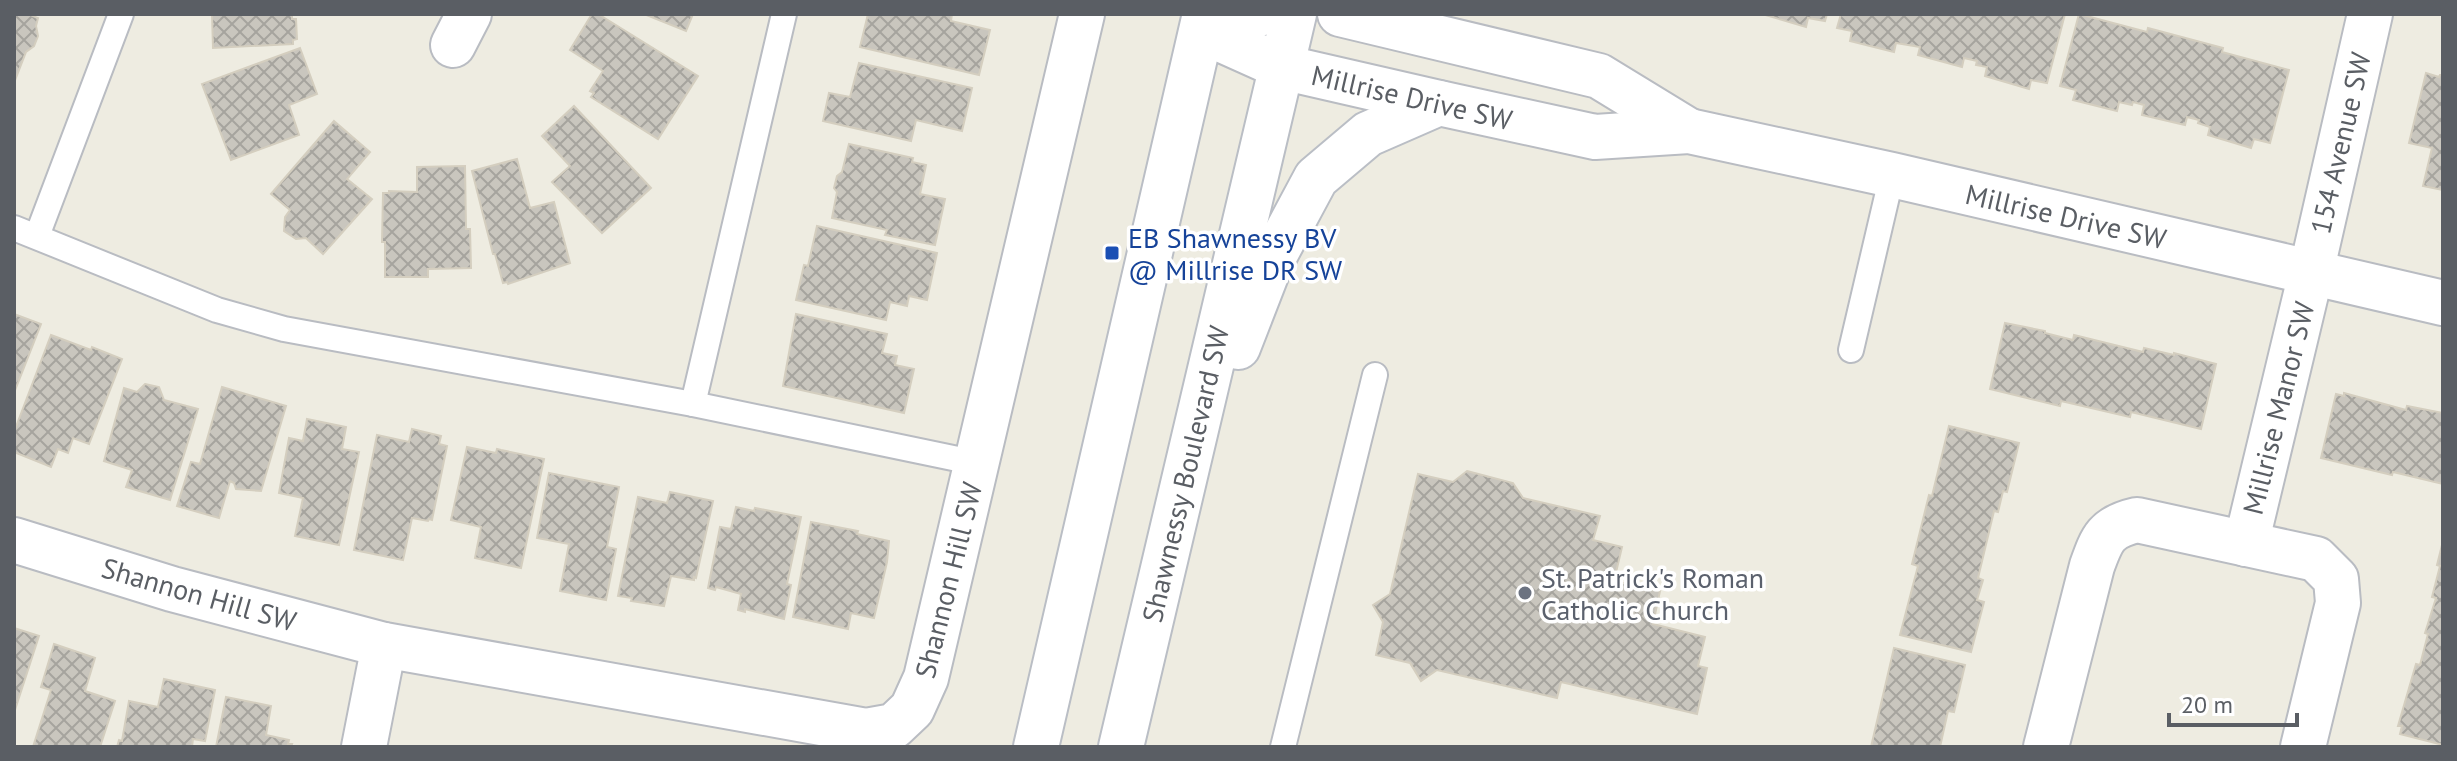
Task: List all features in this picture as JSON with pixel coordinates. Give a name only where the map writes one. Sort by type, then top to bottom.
[{"type":"street","name":"Shannon Hill SW","points":[[14,540],[172,589],[384,645],[898,737],[926,678],[1082,14]]},
{"type":"street","points":[[1036,747],[1204,22],[1259,14]]},
{"type":"street","name":"Shawnessy Boulevard SW","points":[[1121,747],[1294,14]]},
{"type":"street","name":"Millrise Drive SW","points":[[1340,14],[1599,76],[1689,131]]},
{"type":"street","name":"154 Avenue SW","points":[[2311,273],[2370,14]]},
{"type":"street","name":"Millrise Drive SW","points":[[1204,22],[1282,67],[1439,103],[1595,137],[1689,131],[2443,303]]},
{"type":"street","points":[[1180,495],[1271,262],[1316,178],[1368,134],[1439,103]]},
{"type":"street","name":"Millrise Manor SW","points":[[2246,544],[2311,273]]},
{"type":"street","name":"Millrise Manor SW","points":[[2046,747],[2101,541],[2118,524],[2137,520],[2316,559],[2336,579],[2338,603],[2303,747]]},
{"type":"street","points":[[364,747],[384,645]]},
{"type":"lane","points":[[121,14],[25,232],[217,310],[284,329],[693,404],[977,463]]},
{"type":"lane","points":[[693,404],[784,14]]},
{"type":"lane","points":[[1851,350],[1892,175]]},
{"type":"lane","points":[[1283,747],[1375,375]]},
{"type":"building","points":[[14,14],[38,18],[38,36],[34,46],[26,52],[14,83]]},
{"type":"building","points":[[212,14],[292,14],[292,19],[296,19],[297,39],[293,40],[293,44],[213,48]]},
{"type":"building","points":[[592,14],[598,14],[698,76],[658,139],[591,97],[594,93],[590,91],[603,71],[570,50]]},
{"type":"building","points":[[644,14],[693,14],[686,31]]},
{"type":"building","points":[[868,14],[952,14],[951,21],[990,30],[979,75],[860,47]]},
{"type":"building","points":[[1762,14],[1827,14],[1825,21],[1808,18],[1806,27]]},
{"type":"building","points":[[1841,14],[2065,14],[2047,83],[2031,80],[2029,89],[1985,76],[1987,67],[1976,65],[1977,61],[1964,58],[1962,67],[1918,55],[1920,47],[1896,43],[1894,52],[1850,41],[1852,31],[1837,28]]},
{"type":"building","points":[[2079,14],[2223,48],[2222,52],[2289,70],[2270,143],[2254,139],[2251,148],[2208,135],[2210,127],[2198,123],[2199,120],[2187,117],[2185,125],[2142,115],[2144,105],[2133,102],[2132,105],[2119,102],[2117,111],[2073,100],[2076,90],[2060,86]]},
{"type":"building","points":[[300,48],[317,94],[289,105],[299,135],[231,160],[202,84]]},
{"type":"building","points":[[859,63],[972,88],[962,131],[916,120],[911,141],[823,121],[829,93],[850,97]]},
{"type":"building","points":[[2426,73],[2439,77],[2443,75],[2443,190],[2423,186],[2432,148],[2409,143]]},
{"type":"building","points":[[574,106],[651,188],[602,233],[552,182],[570,166],[542,136]]},
{"type":"building","points":[[334,121],[370,152],[347,179],[372,199],[323,254],[306,238],[296,239],[284,231],[285,217],[290,210],[271,194]]},
{"type":"building","points":[[849,144],[913,158],[912,162],[926,165],[920,194],[945,199],[935,245],[885,235],[887,230],[832,218],[837,192],[834,188],[837,176],[842,172]]},
{"type":"building","points":[[517,159],[530,208],[554,202],[570,263],[508,284],[503,283],[493,254],[472,171]]},
{"type":"building","points":[[465,166],[466,229],[470,229],[471,268],[428,269],[428,277],[385,277],[383,193],[417,192],[417,167]]},
{"type":"building","points":[[817,226],[937,253],[927,300],[909,296],[907,306],[890,302],[886,320],[796,300]]},
{"type":"building","points":[[14,314],[41,324],[14,393]]},
{"type":"building","points":[[796,314],[887,334],[882,353],[897,356],[895,365],[914,369],[904,413],[783,386]]},
{"type":"building","points":[[2005,323],[2073,340],[2074,335],[2143,352],[2144,348],[2216,364],[2201,429],[2131,412],[2130,417],[2061,401],[2060,406],[1990,389]]},
{"type":"building","points":[[51,335],[122,359],[89,444],[73,438],[68,453],[58,449],[51,467],[14,452],[14,432]]},
{"type":"building","points":[[145,384],[159,387],[164,400],[198,409],[170,500],[126,487],[132,470],[104,461],[124,388],[137,392]]},
{"type":"building","points":[[222,387],[286,406],[261,491],[236,489],[230,481],[219,518],[177,506],[191,462],[200,464]]},
{"type":"building","points":[[2344,393],[2406,410],[2407,406],[2443,413],[2443,484],[2321,458],[2336,394],[2344,396]]},
{"type":"building","points":[[307,419],[346,427],[342,449],[359,452],[339,545],[295,536],[303,498],[279,493],[289,438],[303,441]]},
{"type":"building","points":[[1949,426],[2019,443],[2007,492],[2003,491],[1998,512],[1994,511],[1978,578],[1983,580],[1977,600],[1984,602],[1971,652],[1900,635],[1918,566],[1912,564]]},
{"type":"building","points":[[412,429],[441,436],[439,444],[447,446],[432,520],[412,518],[403,560],[354,550],[377,435],[409,442]]},
{"type":"building","points":[[467,447],[496,453],[497,449],[544,459],[521,568],[475,558],[481,527],[451,520]]},
{"type":"building","name":"St. Patrick's Roman Catholic Church","points":[[1467,471],[1513,483],[1523,498],[1600,516],[1593,540],[1622,547],[1614,581],[1660,591],[1653,624],[1705,637],[1698,666],[1707,668],[1697,714],[1561,682],[1557,698],[1437,670],[1421,681],[1410,663],[1376,655],[1383,622],[1373,605],[1390,594],[1418,474],[1453,482]]},
{"type":"building","points":[[549,473],[619,487],[607,547],[616,549],[606,600],[560,591],[569,544],[537,538]]},
{"type":"building","points":[[670,492],[713,501],[696,578],[671,576],[664,606],[618,596],[638,497],[667,503]]},
{"type":"building","points":[[736,507],[801,517],[787,584],[791,585],[784,619],[738,610],[741,594],[716,587],[715,590],[708,588],[720,527],[731,529]]},
{"type":"building","points":[[811,522],[889,541],[874,618],[851,613],[848,629],[793,617]]},
{"type":"building","points":[[2443,541],[2443,745],[2400,734],[2402,726],[2398,726],[2428,634],[2425,633],[2436,598],[2432,597]]},
{"type":"building","points":[[14,628],[39,636],[14,713]]},
{"type":"building","points":[[54,644],[95,658],[85,691],[115,701],[100,747],[33,747],[51,690],[41,687]]},
{"type":"building","points":[[1894,648],[1965,665],[1954,712],[1948,711],[1940,747],[1871,747]]},
{"type":"building","points":[[164,679],[215,690],[205,741],[193,739],[192,747],[117,747],[119,740],[122,741],[129,701],[158,707]]},
{"type":"building","points":[[226,697],[271,706],[266,735],[289,740],[291,747],[216,747]]},
{"type":"place","name":"EB Shawnessy BV @ Millrise DR SW","points":[[1112,253]]},
{"type":"place","name":"St. Patrick's Roman Catholic Church","points":[[1525,593]]}]
